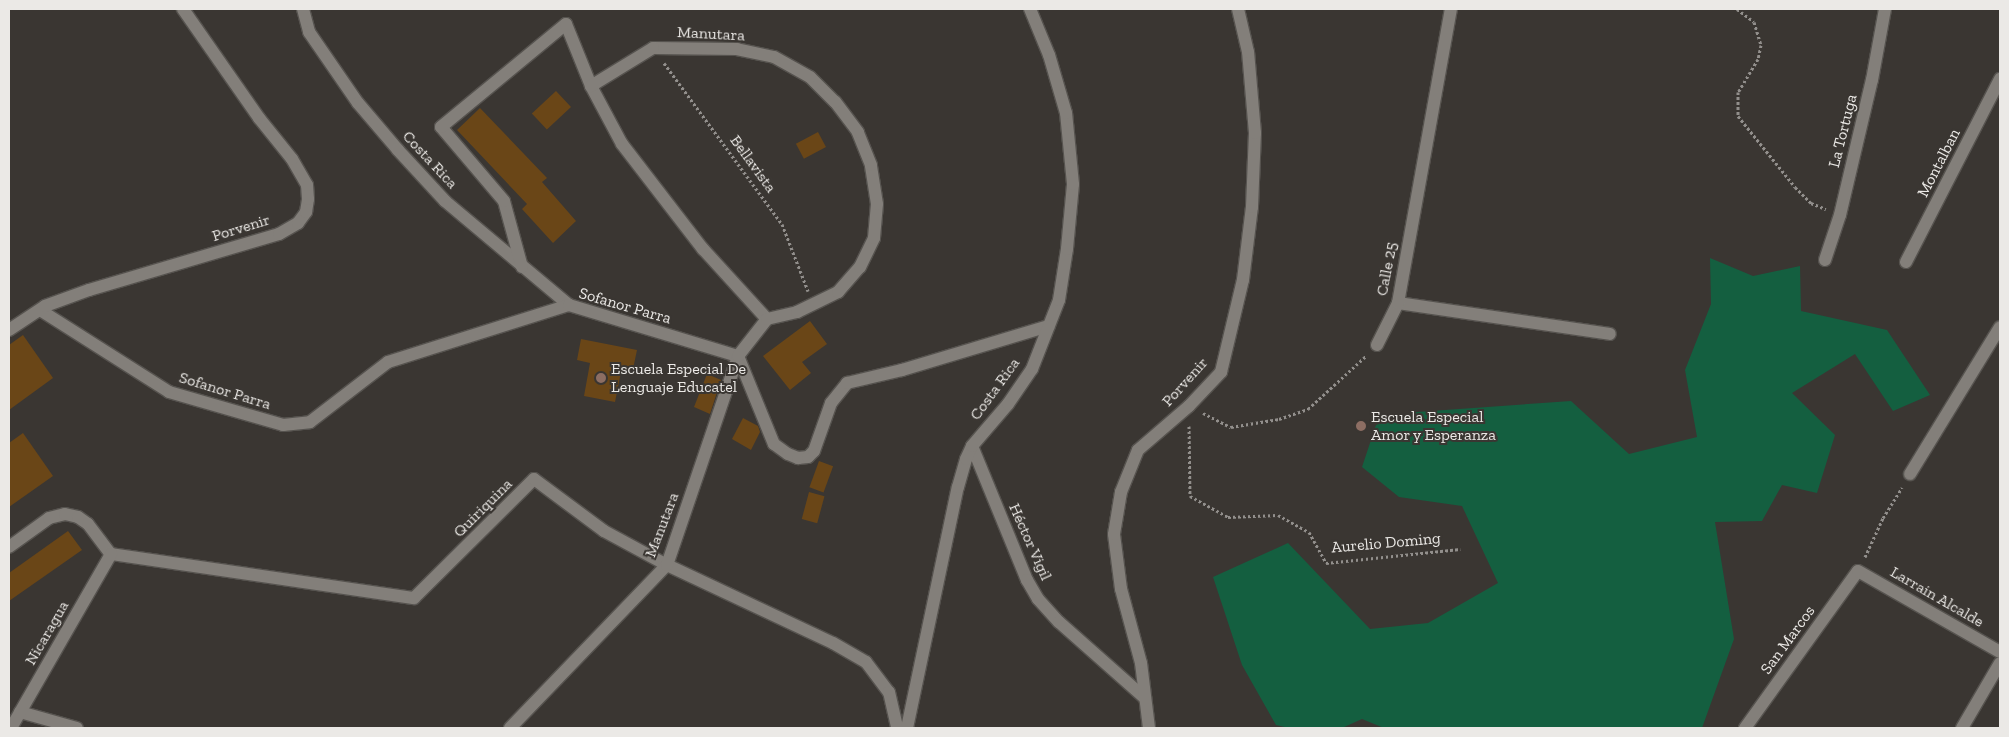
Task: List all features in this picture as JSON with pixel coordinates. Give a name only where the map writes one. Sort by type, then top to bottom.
[{"type":"street","name":"Porvenir","points":[[9,330],[40,310],[90,290],[280,234],[298,222],[306,212],[308,199],[307,184],[292,159],[259,118],[184,9]]},
{"type":"street","name":"Costa Rica","points":[[303,9],[309,32],[358,103],[392,144],[445,201],[569,305]]},
{"type":"street","name":"Costa Rica","points":[[907,728],[958,487],[972,446],[1008,404],[1032,369],[1059,300],[1067,249],[1073,184],[1066,112],[1049,55],[1030,9]]},
{"type":"street","name":"Porvenir","points":[[1148,728],[1141,663],[1121,589],[1114,534],[1121,492],[1138,450],[1189,406],[1221,372],[1243,280],[1252,207],[1256,133],[1248,52],[1238,9]]},
{"type":"street","name":"Calle 25","points":[[1377,345],[1398,303],[1451,9]]},
{"type":"street","name":"La Tortuga","points":[[1825,260],[1840,214],[1872,80],[1885,9]]},
{"type":"street","points":[[522,267],[504,201],[442,127],[566,24],[591,86],[622,144],[703,250],[767,319]]},
{"type":"street","name":"Manutara","points":[[510,728],[667,565],[738,356],[767,319],[814,306],[838,292],[860,267],[874,238],[878,204],[871,164],[858,132],[835,102],[810,77],[774,57],[737,49],[653,48],[591,86]]},
{"type":"street","name":"Montalban","points":[[1906,262],[2000,79]]},
{"type":"street","points":[[1398,303],[1610,334]]},
{"type":"street","name":"Sofanor Parra","points":[[40,310],[170,392],[282,424],[310,422],[388,362],[569,305],[738,356]]},
{"type":"street","points":[[738,356],[774,444],[788,454],[798,458],[808,457],[814,451],[831,403],[847,383],[902,370],[1049,326]]},
{"type":"street","points":[[1910,474],[2000,327]]},
{"type":"street","name":"Héctor Vigil","points":[[972,446],[1027,580],[1038,599],[1059,622],[1145,698]]},
{"type":"street","name":"Quiriquina","points":[[111,554],[414,598],[534,479],[604,530],[667,565],[833,643],[866,662],[889,692],[897,728]]},
{"type":"street","points":[[9,547],[49,518],[65,514],[78,517],[88,524],[111,554]]},
{"type":"street","name":"Nicaragua","points":[[11,728],[111,554]]},
{"type":"street","name":"Larrain Alcalde","points":[[1858,571],[2000,652]]},
{"type":"street","name":"San Marcos","points":[[1745,728],[1858,571]]},
{"type":"street","points":[[1962,728],[1997,678],[2000,663]]},
{"type":"street","points":[[20,712],[77,728]]},
{"type":"path","points":[[1737,9],[1754,22],[1761,45],[1758,59],[1738,92],[1738,116],[1795,187],[1811,203],[1840,214]]},
{"type":"path","name":"Bellavista","points":[[653,48],[782,224],[814,306]]},
{"type":"path","points":[[1189,406],[1231,427],[1279,419],[1308,409],[1377,345]]},
{"type":"path","name":"Aurelio Doming","points":[[1189,406],[1190,496],[1228,517],[1278,515],[1310,532],[1326,563],[1460,549]]},
{"type":"path","points":[[1858,571],[1883,518],[1910,474]]},
{"type":"green space","points":[[1710,258],[1753,276],[1800,266],[1801,311],[1887,330],[1930,395],[1893,411],[1855,354],[1792,393],[1835,435],[1817,493],[1782,485],[1762,521],[1715,522],[1734,639],[1702,728],[1384,728],[1362,719],[1342,728],[1289,728],[1276,725],[1242,665],[1213,577],[1288,543],[1370,629],[1428,623],[1498,583],[1462,506],[1399,497],[1362,467],[1376,425],[1417,412],[1571,401],[1629,454],[1697,437],[1685,370],[1711,304]]},
{"type":"building","points":[[556,91],[571,107],[547,130],[532,114]]},
{"type":"building","points":[[480,108],[547,178],[542,182],[576,221],[553,243],[522,209],[527,204],[457,130]]},
{"type":"building","points":[[818,132],[826,147],[804,159],[796,144]]},
{"type":"building","points":[[810,321],[827,344],[802,362],[811,373],[790,390],[763,356]]},
{"type":"building","points":[[23,335],[53,378],[9,410],[9,345]]},
{"type":"building","name":"Escuela Especial De Lenguaje Educatel","points":[[581,339],[637,350],[633,369],[622,367],[615,402],[584,396],[590,363],[577,360]]},
{"type":"building","points":[[707,374],[721,380],[710,414],[694,407]]},
{"type":"building","points":[[743,418],[758,426],[760,432],[751,450],[732,439]]},
{"type":"building","points":[[23,433],[53,476],[9,507],[9,443]]},
{"type":"building","points":[[819,461],[833,466],[824,492],[809,487]]},
{"type":"building","points":[[809,492],[824,496],[817,523],[802,519]]},
{"type":"building","points":[[68,531],[82,550],[9,601],[9,573]]},
{"type":"place","name":"Escuela Especial De Lenguaje Educatel","points":[[601,378]]},
{"type":"place","name":"Escuela Especial Amor y Esperanza","points":[[1361,426]]}]
